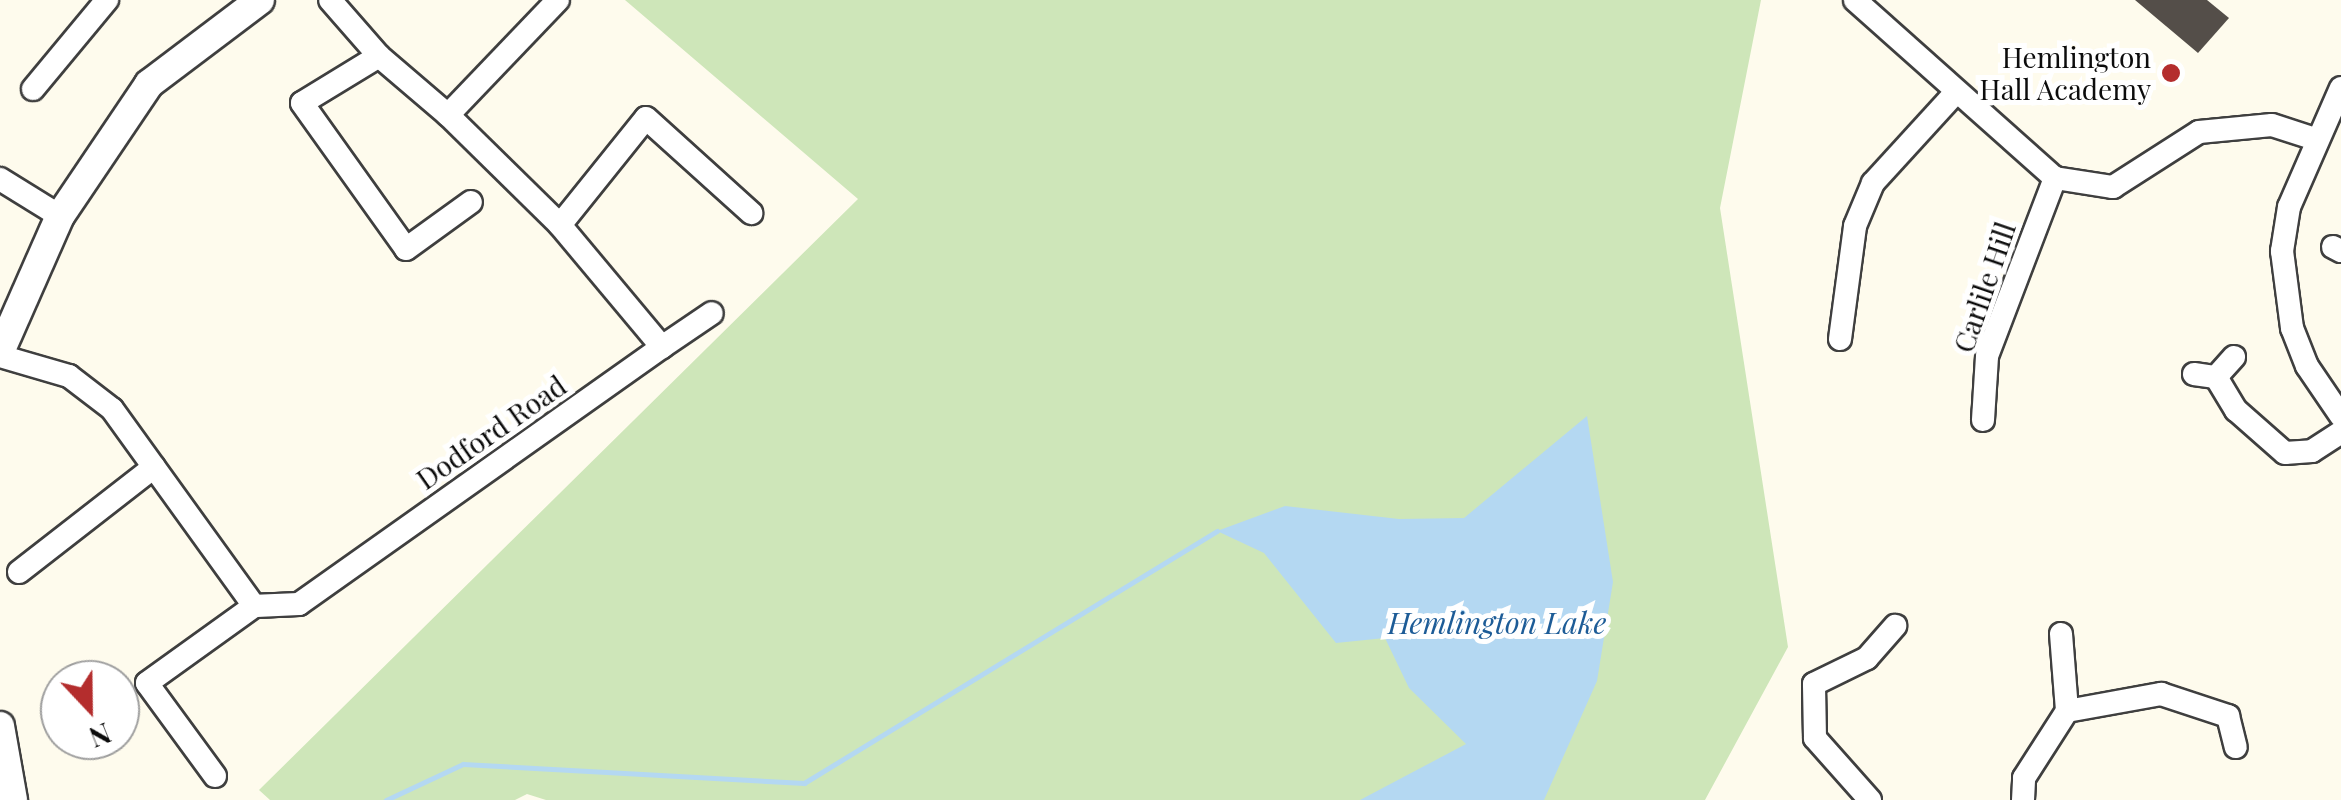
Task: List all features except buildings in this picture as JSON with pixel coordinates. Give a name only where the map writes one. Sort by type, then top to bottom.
[{"type":"street","points":[[33,90],[106,0]]},
{"type":"street","points":[[215,776],[147,683],[254,606],[99,398],[69,376],[0,354],[60,216],[149,84],[260,0]]},
{"type":"street","points":[[330,0],[378,56],[448,115],[560,225],[662,347]]},
{"type":"street","points":[[448,115],[558,0]]},
{"type":"street","points":[[1855,0],[2055,178],[2113,187],[2199,132],[2272,125],[2315,139]]},
{"type":"street","points":[[378,56],[302,103],[406,248],[471,202]]},
{"type":"street","points":[[2341,88],[2315,139],[2289,207],[2282,251],[2284,290],[2292,328],[2307,366],[2341,416]]},
{"type":"street","points":[[1840,339],[1855,226],[1873,183],[1956,92]]},
{"type":"street","points":[[560,225],[646,118],[751,213]]},
{"type":"street","name":"Carlile Hill","points":[[1983,420],[1987,356],[2055,178]]},
{"type":"street","points":[[0,179],[60,216]]},
{"type":"street","name":"Dodford Road","points":[[254,606],[300,604],[712,312]]},
{"type":"street","points":[[2234,357],[2205,376],[2248,423],[2285,453],[2312,451],[2341,432]]},
{"type":"street","points":[[19,572],[154,467]]},
{"type":"street","points":[[1870,800],[1815,738],[1814,684],[1866,658],[1895,626]]},
{"type":"street","points":[[2023,800],[2024,778],[2068,711],[2062,634]]},
{"type":"street","points":[[2068,711],[2161,694],[2228,716],[2236,746]]},
{"type":"street","points":[[0,726],[13,795]]},
{"type":"green space","points":[[625,0],[1761,0],[1720,208],[1788,647],[1705,800],[546,800],[527,794],[515,800],[270,800],[259,790],[858,199]]},
{"type":"water","name":"Hemlington Lake","points":[[1587,416],[1613,582],[1597,681],[1544,800],[1360,800],[1466,744],[1409,688],[1385,638],[1336,643],[1264,553],[1217,531],[1285,506],[1399,519],[1464,518]]},
{"type":"waterway","points":[[386,800],[463,764],[804,783],[1217,531]]},
{"type":"place","name":"Hemlington Hall Academy","points":[[2171,73]]}]
